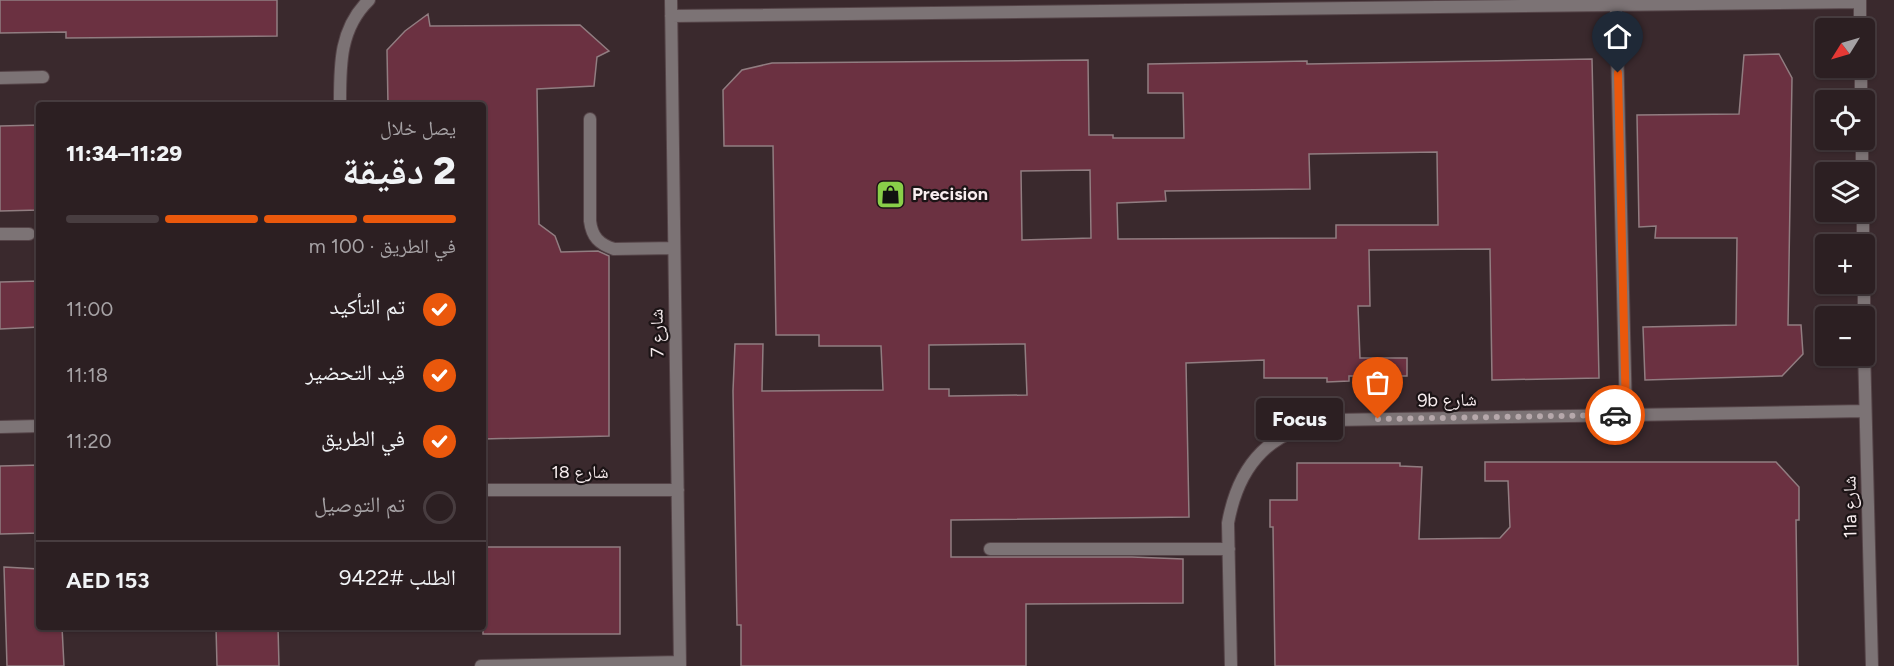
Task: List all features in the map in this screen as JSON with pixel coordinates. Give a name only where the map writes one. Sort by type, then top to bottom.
[{"type":"lane","points":[[340,102],[341,55],[345,37],[353,20],[369,0]]},
{"type":"lane","name":"شارع 7","points":[[671,0],[680,664]]},
{"type":"lane","points":[[671,16],[1422,3],[1616,4],[1860,1],[1860,18]]},
{"type":"lane","points":[[1616,4],[1626,415]]},
{"type":"lane","points":[[0,78],[43,77]]},
{"type":"lane","points":[[590,119],[591,231],[604,246],[614,249],[674,248]]},
{"type":"lane","points":[[0,234],[29,234]]},
{"type":"lane","name":"11a شارع","points":[[1864,366],[1872,666]]},
{"type":"lane","name":"9b شارع","points":[[1231,666],[1228,523],[1232,503],[1238,484],[1248,467],[1261,452],[1277,439],[1304,426],[1333,420],[1865,411]]},
{"type":"lane","points":[[0,427],[36,426]]},
{"type":"lane","name":"شارع 18","points":[[486,490],[678,490]]},
{"type":"lane","points":[[990,549],[1229,549]]},
{"type":"lane","points":[[481,666],[680,664]]},
{"type":"building","points":[[0,0],[277,0],[277,36],[66,38],[66,32],[0,33]]},
{"type":"building","points":[[428,14],[430,26],[580,25],[609,51],[597,57],[594,86],[537,89],[539,224],[555,236],[561,252],[598,251],[609,256],[609,436],[486,439],[486,102],[388,102],[387,50],[405,31]]},
{"type":"building","points":[[1779,54],[1792,78],[1788,325],[1801,325],[1803,354],[1782,376],[1645,380],[1643,327],[1736,325],[1737,238],[1655,238],[1656,226],[1639,227],[1637,115],[1739,114],[1744,55]]},
{"type":"building","points":[[1592,59],[1599,378],[1492,380],[1490,249],[1369,250],[1370,306],[1358,306],[1360,358],[1407,358],[1407,376],[1349,376],[1349,381],[1327,382],[1327,378],[1264,378],[1264,360],[1186,363],[1189,517],[951,520],[951,557],[1183,559],[1183,603],[1026,604],[1026,666],[741,666],[741,625],[737,625],[733,391],[735,344],[763,344],[762,391],[883,390],[881,346],[819,346],[819,335],[776,335],[773,146],[724,146],[723,90],[742,70],[772,63],[1088,60],[1089,135],[1113,135],[1113,138],[1184,138],[1183,93],[1148,93],[1148,64],[1307,61],[1307,64]],"holes":[[[1437,152],[1438,225],[1336,225],[1336,238],[1118,239],[1117,203],[1166,201],[1165,191],[1310,189],[1309,154]],[[1090,170],[1091,238],[1022,240],[1021,171]],[[1025,344],[1027,395],[949,396],[949,389],[929,389],[929,345]]]},
{"type":"building","points":[[36,125],[36,210],[0,211],[0,126]]},
{"type":"building","points":[[36,281],[36,327],[0,329],[0,282]]},
{"type":"building","points":[[1485,462],[1776,462],[1799,487],[1799,520],[1796,520],[1798,666],[1275,666],[1273,527],[1270,527],[1270,500],[1297,500],[1297,463],[1400,463],[1400,466],[1422,467],[1419,539],[1500,538],[1510,527],[1508,481],[1485,481]]},
{"type":"building","points":[[36,465],[36,533],[0,534],[0,466]]},
{"type":"building","points":[[486,547],[620,547],[620,634],[483,634],[483,630],[486,630]]},
{"type":"building","points":[[4,567],[36,569],[36,630],[62,630],[64,666],[7,666]]},
{"type":"building","points":[[216,630],[278,630],[279,666],[217,666]]},
{"type":"way so far","points":[[1378,419],[1615,415]]},
{"type":"place","name":"Precision","points":[[891,194]]},
{"type":"place","name":"Focus","points":[[1378,419]]},
{"type":"route","points":[[1615,415],[1626,415],[1618,73]]}]
